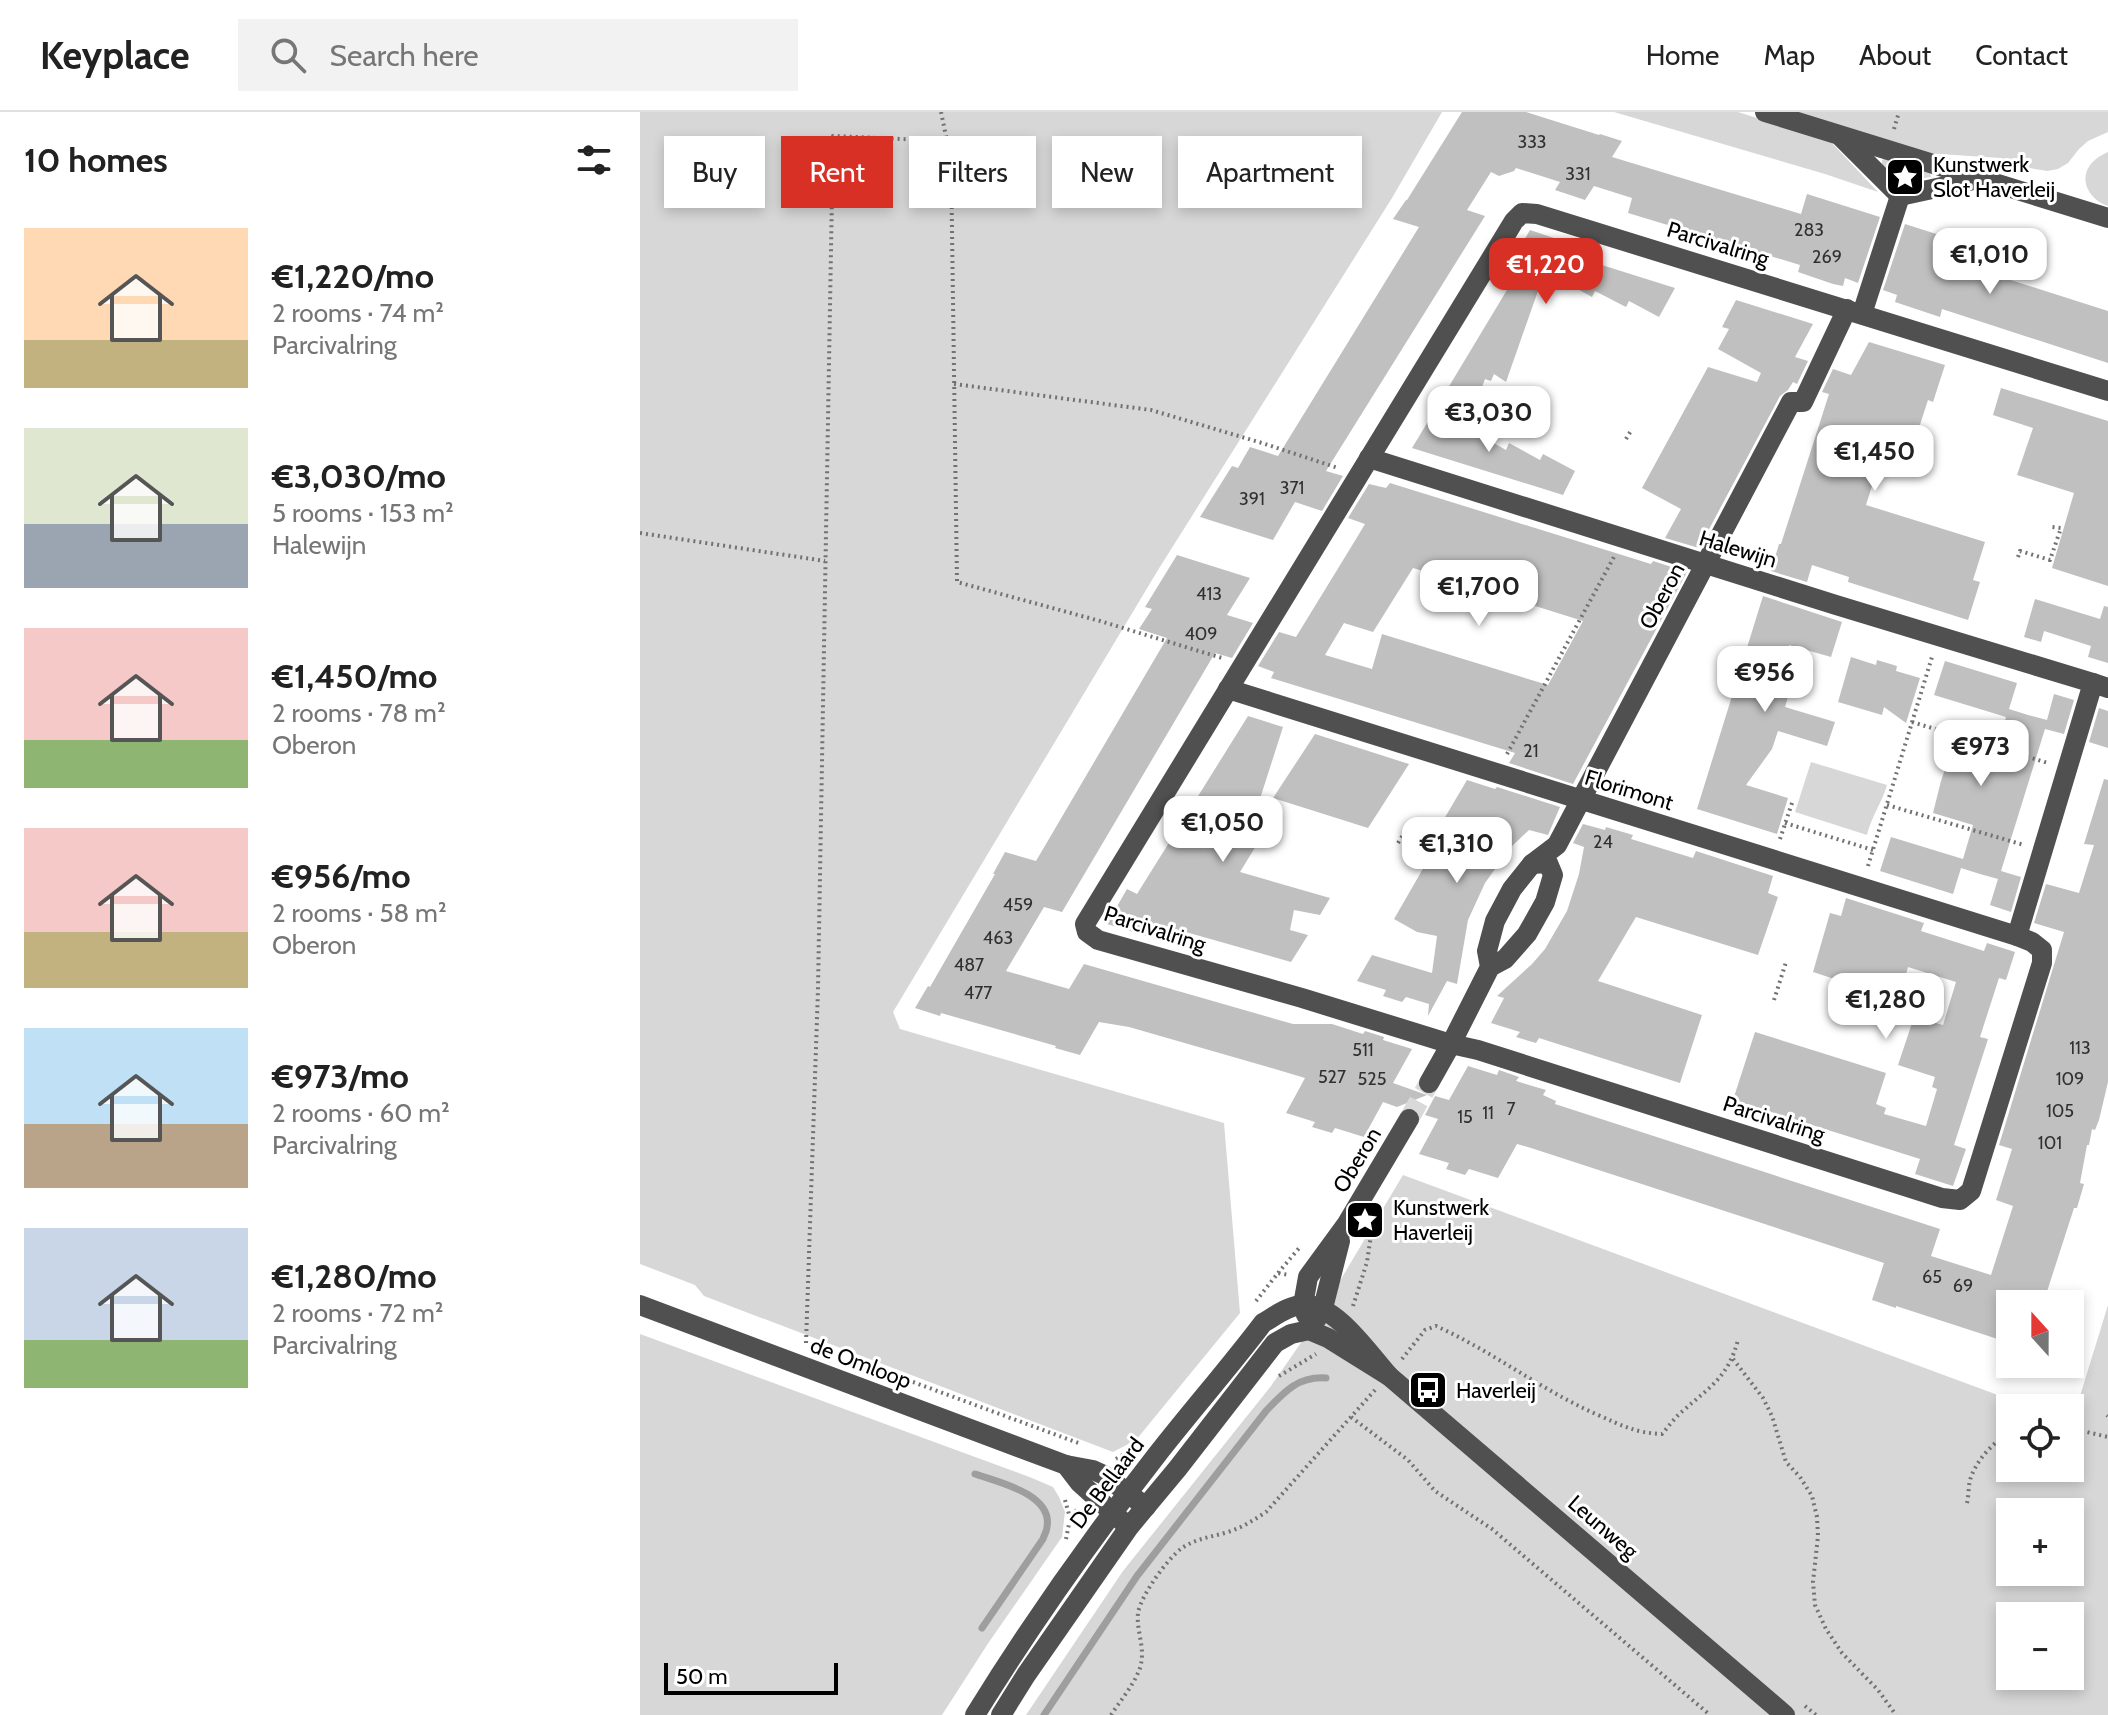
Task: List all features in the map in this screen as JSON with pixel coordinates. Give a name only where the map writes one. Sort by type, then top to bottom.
[{"type":"street","points":[[1765,112],[2108,218]]},
{"type":"street","points":[[1838,135],[1900,196]]},
{"type":"street","points":[[1900,196],[1981,178]]},
{"type":"street","points":[[1855,311],[1900,196]]},
{"type":"street","name":"Parcivalring","points":[[2017,936],[2042,950],[2042,963],[1971,1191],[1960,1200],[1942,1198],[1478,1050],[1098,940],[1087,932],[1085,924],[1514,221],[1522,213],[1537,214],[2108,391]]},
{"type":"street","name":"Oberon","points":[[1490,967],[1487,951],[1495,921],[1512,889],[1532,864],[1557,845],[1573,798],[1700,562],[1791,402],[1803,402],[1855,311]]},
{"type":"street","name":"Halewijn","points":[[1364,467],[1624,538],[2100,685]]},
{"type":"street","points":[[2017,936],[2067,768],[2100,685]]},
{"type":"street","name":"Florimont","points":[[1228,689],[2017,936]]},
{"type":"street","name":"Oberon","points":[[1429,1083],[1490,967],[1505,959],[1527,934],[1545,902],[1553,875],[1548,863],[1532,864]]},
{"type":"street","name":"Oberon","points":[[1313,1306],[1308,1277],[1346,1225],[1409,1119]]},
{"type":"street","name":"de Omloop","points":[[640,1305],[1066,1465],[1093,1470],[1146,1507]]},
{"type":"street","points":[[1309,1330],[1313,1306]]},
{"type":"street","name":"Leunweg","points":[[1313,1306],[1341,1322],[1389,1376],[1785,1715]]},
{"type":"street","name":"De Bellaard","points":[[975,1715],[1010,1659],[1113,1513],[1263,1323],[1283,1311],[1313,1306]]},
{"type":"street","name":"Leunweg","points":[[1309,1330],[1328,1338],[1389,1376]]},
{"type":"street","name":"De Bellaard","points":[[1001,1715],[1129,1527],[1275,1343],[1291,1334],[1309,1330]]},
{"type":"street","name":"de Omloop","points":[[1066,1465],[1079,1482],[1129,1527]]},
{"type":"path","points":[[941,112],[945,136]]},
{"type":"path","points":[[1896,123],[1899,112]]},
{"type":"path","points":[[806,1343],[818,989],[833,136],[909,139]]},
{"type":"path","points":[[952,208],[957,582],[1243,664]]},
{"type":"path","points":[[954,384],[1151,410],[1262,443],[1364,467]]},
{"type":"path","points":[[1626,439],[1632,429]]},
{"type":"path","points":[[2018,557],[2020,551],[2050,560],[2061,528],[2052,527]]},
{"type":"path","points":[[640,533],[825,561]]},
{"type":"path","points":[[1496,774],[1624,538]]},
{"type":"path","points":[[1861,888],[1938,636]]},
{"type":"path","points":[[1912,722],[2067,768]]},
{"type":"path","points":[[1774,860],[1793,800]]},
{"type":"path","points":[[1887,804],[2042,850]]},
{"type":"path","points":[[1785,823],[1873,850]]},
{"type":"path","points":[[1398,843],[1403,835]]},
{"type":"path","points":[[1774,1000],[1786,962]]},
{"type":"path","points":[[1355,1303],[1367,1262],[1374,1219]]},
{"type":"path","points":[[1111,1715],[1140,1668],[1143,1644],[1138,1614],[1144,1595],[1163,1569],[1180,1549],[1200,1538],[1248,1524],[1266,1512],[1389,1376],[1425,1330],[1436,1326],[1483,1350],[1571,1403],[1628,1429],[1662,1434],[1682,1411],[1721,1377],[1733,1359],[1738,1340]]},
{"type":"path","points":[[1733,1359],[1763,1398],[1786,1462],[1812,1496],[1818,1536],[1813,1582],[1815,1605],[1842,1653],[1878,1690],[1896,1715]]},
{"type":"path","points":[[1351,1417],[1408,1460],[1435,1491],[1492,1529],[1710,1715]]},
{"type":"path","points":[[2084,1431],[2108,1437]]},
{"type":"path","points":[[1967,1503],[1971,1477],[1984,1456],[1996,1445]]},
{"type":"shaded area","points":[[640,112],[1442,112],[1392,198],[1158,570],[893,1012],[900,1029],[1224,1123],[1240,1313],[1136,1440],[1113,1452],[704,1296],[695,1285],[640,1264]]},
{"type":"shaded area","points":[[1614,112],[1738,112],[1830,141],[1878,192],[1825,174]]},
{"type":"shaded area","points":[[1795,112],[2108,112],[2108,132],[2088,141],[2068,163],[2047,171],[2017,166],[2000,158],[1924,153]]},
{"type":"shaded area","points":[[2108,152],[2108,206],[2094,198],[2085,179],[2090,165]]},
{"type":"shaded area","points":[[1886,158],[1930,173],[1931,177],[1902,182],[1882,164]]},
{"type":"shaded area","points":[[1811,762],[1887,785],[1867,835],[1795,812]]},
{"type":"shaded area","points":[[1403,1175],[1996,1394],[1996,1482],[2084,1482],[2084,1394],[2081,1394],[2108,1305],[2108,1715],[1026,1715],[1123,1571],[1271,1386],[1316,1321]]},
{"type":"shaded area","points":[[640,1334],[1053,1487],[1065,1512],[1062,1537],[942,1715],[640,1715]]},
{"type":"building","points":[[1462,112],[1526,112],[1600,134],[1622,141],[1612,157],[1801,214],[1807,194],[1880,217],[1858,283],[1845,278],[1843,286],[1833,284],[1798,272],[1800,265],[1628,213],[1632,198],[1594,186],[1585,200],[1555,190],[1560,182],[1516,168],[1499,176],[1491,172],[1467,210],[1485,216],[1326,471],[1343,476],[1322,511],[1295,502],[1273,540],[1200,517],[1232,466],[1238,468],[1250,447],[1278,456],[1419,227],[1393,219]]},
{"type":"building","points":[[1905,224],[1977,247],[1970,267],[2108,311],[2108,363],[1942,309],[1940,317],[1895,302],[1897,295],[1883,290]]},
{"type":"building","points":[[1530,230],[1560,240],[1554,250],[1675,288],[1659,317],[1629,301],[1626,307],[1595,291],[1592,297],[1545,271],[1506,382],[1494,374],[1491,381],[1485,379],[1478,398],[1448,388],[1525,260],[1514,257]]},
{"type":"building","points":[[1736,300],[1813,324],[1795,357],[1808,361],[1797,384],[1793,382],[1780,396],[1699,548],[1665,538],[1681,509],[1642,488],[1708,367],[1757,382],[1761,373],[1718,349],[1729,329],[1722,327]]},
{"type":"building","points":[[1869,342],[1945,365],[1933,402],[1928,400],[1917,434],[1891,426],[1866,505],[1985,542],[1973,580],[1980,582],[1968,620],[1848,582],[1849,577],[1812,565],[1807,582],[1771,571],[1829,394],[1822,392],[1833,369],[1851,375]]},
{"type":"building","points":[[2001,388],[2108,421],[2108,586],[2052,568],[2074,493],[2017,475],[2033,428],[1993,415]]},
{"type":"building","points":[[1438,405],[1469,422],[1467,428],[1506,450],[1509,443],[1540,460],[1543,454],[1575,471],[1563,495],[1412,448]]},
{"type":"building","points":[[1390,483],[1651,564],[1653,561],[1687,572],[1573,784],[1509,763],[1515,753],[1271,678],[1274,672],[1258,666],[1279,632],[1296,637],[1356,539],[1365,524],[1348,518],[1369,484],[1386,488]],"holes":[[[1413,568],[1583,621],[1548,685],[1382,634],[1372,669],[1325,655],[1344,623],[1373,632]]]},
{"type":"building","points":[[1177,555],[1250,578],[1227,615],[1253,623],[1232,658],[1215,653],[1062,912],[1044,907],[1006,971],[1069,989],[1084,964],[1293,1024],[1332,1024],[1363,1034],[1365,1031],[1412,1049],[1393,1083],[1427,1095],[1397,1107],[1383,1102],[1364,1137],[1335,1128],[1332,1133],[1312,1127],[1315,1122],[1286,1113],[1305,1078],[1129,1027],[1099,1022],[1080,1055],[915,1008],[930,987],[1005,852],[1036,861],[1167,638],[1139,629],[1152,609],[1145,607]]},
{"type":"building","points":[[1763,596],[1842,622],[1831,657],[1789,645],[1790,690],[1785,707],[1835,722],[1827,746],[1778,731],[1772,749],[1746,785],[1788,798],[1777,834],[1697,809]]},
{"type":"building","points":[[2035,599],[2100,619],[2104,606],[2108,607],[2108,663],[2088,657],[2091,646],[2044,631],[2041,642],[2024,637]]},
{"type":"building","points":[[1851,657],[1876,665],[1877,660],[1897,666],[1896,671],[1920,678],[1906,723],[1884,707],[1882,715],[1838,702]]},
{"type":"building","points":[[1945,661],[2017,683],[2009,709],[2028,715],[2047,720],[2054,694],[2074,700],[2064,734],[2045,729],[2001,871],[2021,877],[2011,912],[1990,905],[1998,879],[1961,868],[1953,894],[1880,871],[1891,837],[1963,859],[1973,825],[1933,813],[1941,781],[1955,739],[1996,751],[2006,717],[1934,695]]},
{"type":"building","points":[[2099,708],[2108,711],[2108,748],[2089,742]]},
{"type":"building","points":[[1248,716],[1283,727],[1250,830],[1262,836],[1240,872],[1330,898],[1320,915],[1294,910],[1290,930],[1308,935],[1291,962],[1154,923],[1146,936],[1107,924],[1127,889],[1137,894]]},
{"type":"building","points":[[1315,734],[1409,764],[1368,828],[1273,798]]},
{"type":"building","points":[[2104,779],[2108,780],[2108,1082],[2099,1120],[2095,1130],[2092,1129],[2087,1145],[2080,1183],[2084,1184],[2048,1290],[1996,1290],[1996,1338],[1872,1300],[1884,1263],[1531,1148],[1517,1144],[1498,1178],[1469,1169],[1465,1175],[1446,1169],[1449,1163],[1419,1154],[1438,1119],[1425,1115],[1435,1096],[1449,1100],[1468,1066],[1497,1075],[1499,1070],[1519,1077],[1516,1081],[1546,1090],[1543,1095],[1556,1101],[1555,1104],[1940,1229],[1931,1256],[1991,1275],[2013,1206],[1996,1200],[2012,1149],[1999,1145],[2064,932],[2034,923],[2046,884],[2079,893],[2094,845],[2084,844]]},
{"type":"building","points":[[1467,780],[1560,807],[1548,835],[1529,830],[1510,848],[1485,883],[1468,920],[1457,984],[1447,981],[1428,1016],[1429,1004],[1406,997],[1402,1002],[1383,996],[1386,990],[1357,981],[1372,955],[1432,973],[1437,936],[1417,932],[1394,919],[1447,827],[1441,824]]},
{"type":"building","points":[[1583,824],[1633,835],[1631,839],[1693,858],[1696,851],[1773,876],[1768,893],[1778,897],[1758,955],[1636,917],[1598,981],[1702,1015],[1680,1083],[1539,1038],[1536,1043],[1516,1037],[1520,1032],[1491,1023],[1504,998],[1497,996],[1545,949],[1567,911],[1584,847],[1573,843]]},
{"type":"building","points":[[1846,898],[1924,923],[1921,931],[1984,951],[1987,943],[2015,952],[2006,980],[1999,978],[1980,1037],[1988,1039],[1954,1145],[1966,1149],[1953,1186],[1915,1174],[1920,1159],[1733,1100],[1755,1032],[1886,1073],[1876,1104],[1886,1108],[1884,1114],[1926,1126],[1937,1089],[1932,1087],[1935,1077],[1898,1065],[1914,1017],[1943,1025],[1956,982],[1908,967],[1899,1000],[1813,972],[1830,913],[1841,916]]},
{"type":"waterway","points":[[1044,1715],[1137,1576],[1266,1411],[1299,1383],[1326,1378]]},
{"type":"waterway","points":[[975,1474],[1022,1491],[1042,1506],[1047,1516],[1043,1539],[982,1628]]},
{"type":"tunnel","points":[[1409,1119],[1429,1083]]},
{"type":"place","name":"Kunstwerk Slot Haverleij","points":[[1905,177]]},
{"type":"place","name":"Kunstwerk Haverleij","points":[[1365,1220]]},
{"type":"place","name":"Haverleij","points":[[1428,1390]]}]
